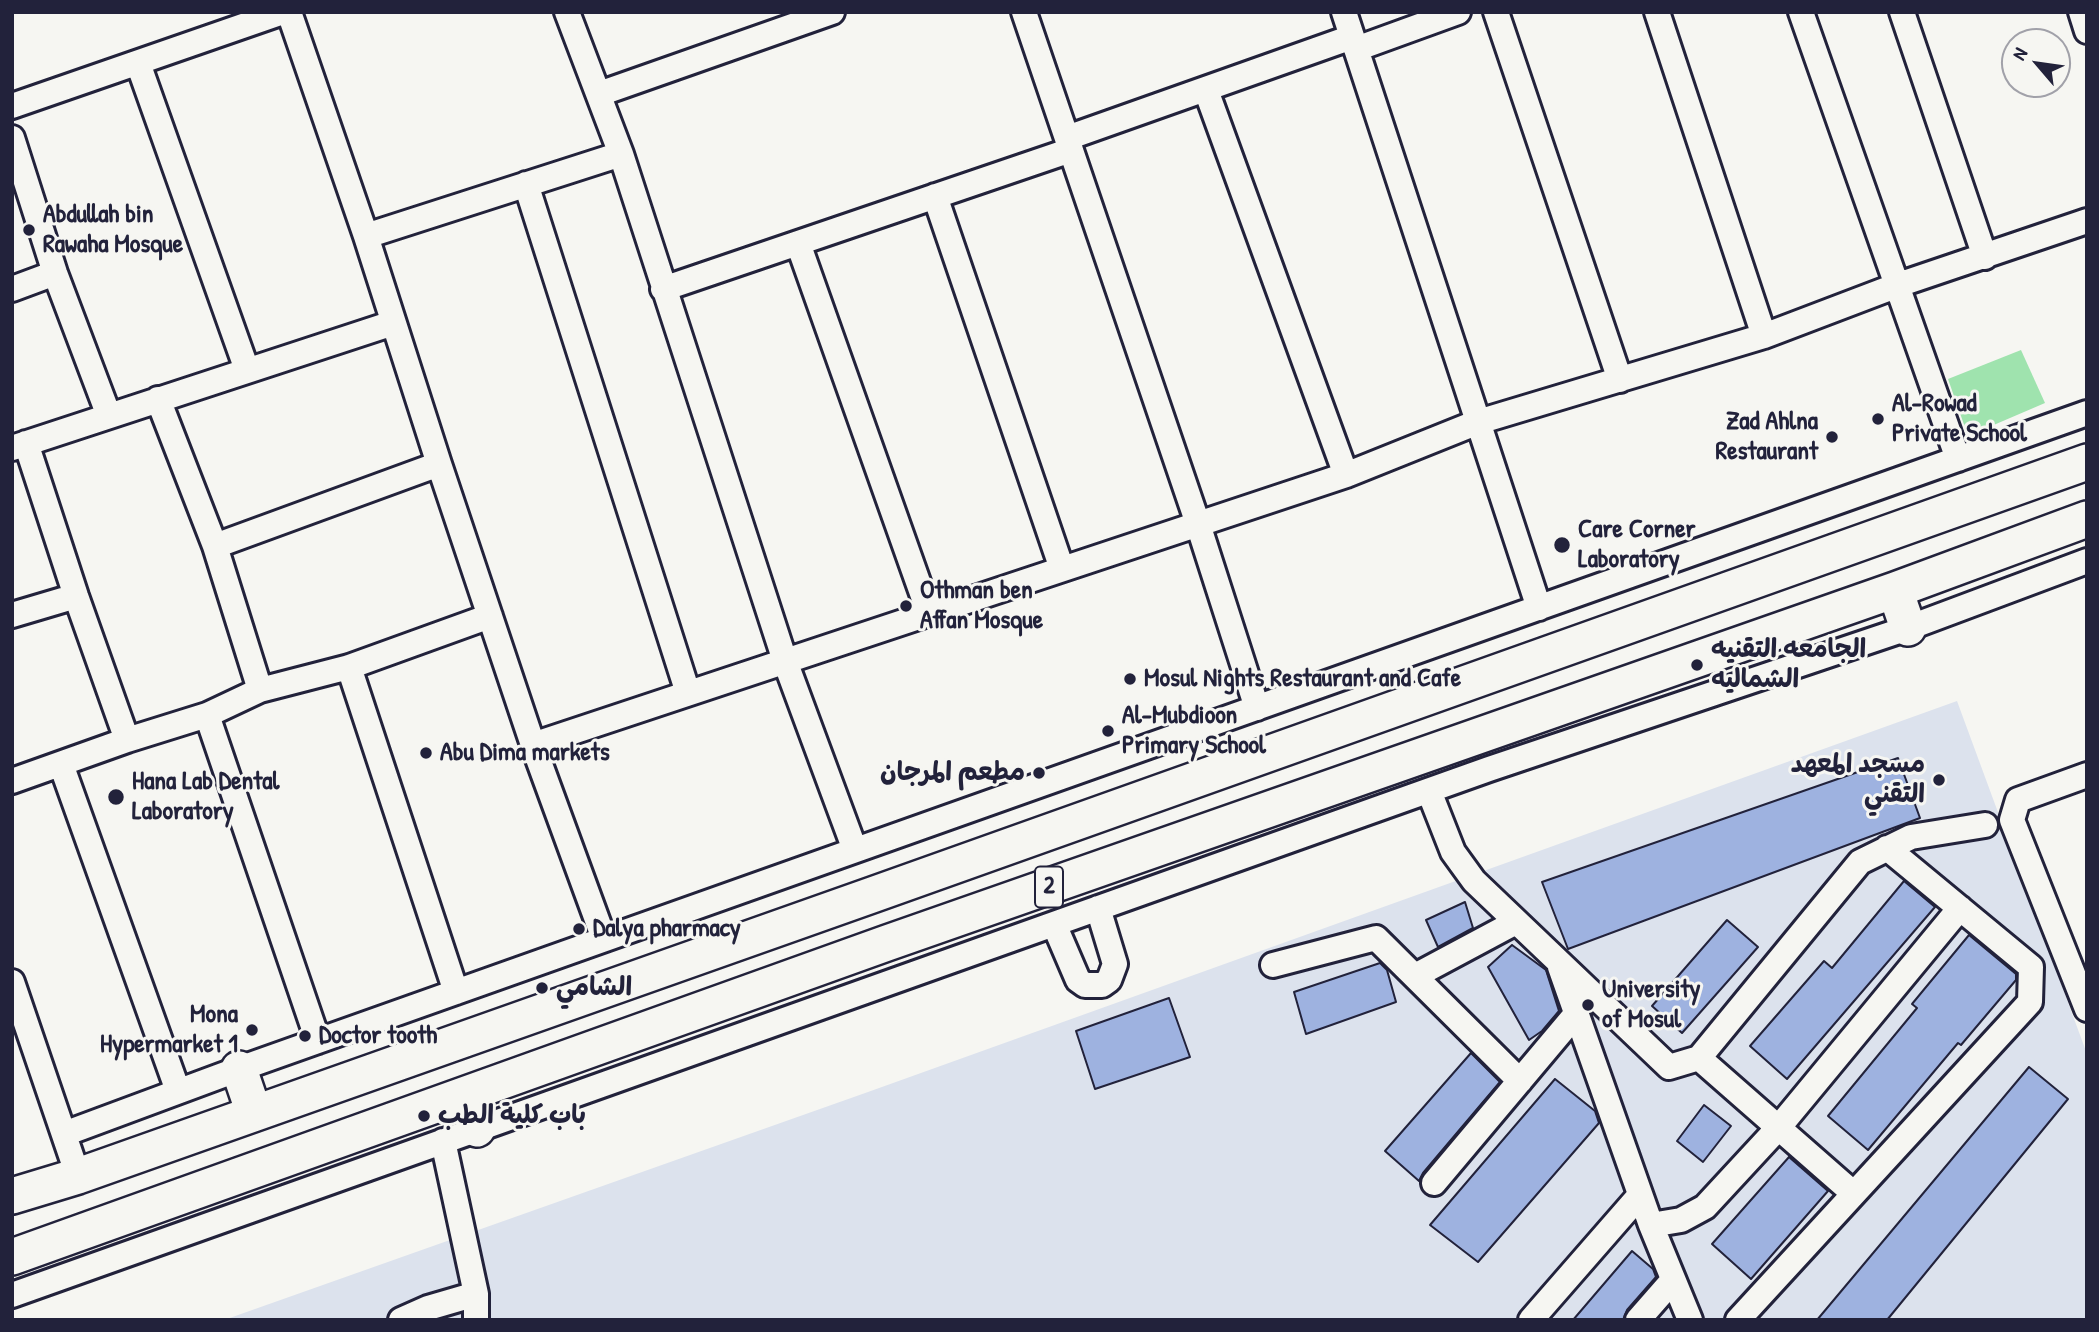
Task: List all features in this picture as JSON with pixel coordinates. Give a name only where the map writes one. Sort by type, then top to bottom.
[{"type":"highway","name":"2","points":[[12,1196],[78,1176],[2087,462]]},
{"type":"highway","name":"2","points":[[12,1257],[887,943],[1895,590],[2087,519]]},
{"type":"highway","points":[[1895,590],[1908,628]]},
{"type":"highway","points":[[872,895],[887,943]]},
{"type":"highway","points":[[239,1069],[254,1113]]},
{"type":"highway","points":[[466,1095],[477,1129]]},
{"type":"street","points":[[12,106],[283,12]]},
{"type":"street","points":[[289,12],[366,236],[533,745],[604,939]]},
{"type":"street","points":[[567,12],[621,154],[785,661],[855,850]]},
{"type":"street","points":[[599,94],[832,12]]},
{"type":"street","points":[[1024,12],[1198,524],[1257,708]]},
{"type":"street","points":[[1344,12],[1539,608]]},
{"type":"street","points":[[663,289],[935,196],[1206,90],[1458,12]]},
{"type":"street","points":[[1496,12],[1620,380]]},
{"type":"street","points":[[1657,12],[1764,336]]},
{"type":"street","points":[[1801,12],[1958,459]]},
{"type":"street","points":[[1902,12],[1984,257]]},
{"type":"street","points":[[2081,12],[2087,31]]},
{"type":"street","points":[[138,63],[247,370]]},
{"type":"street","points":[[1206,90],[1346,475]]},
{"type":"street","points":[[12,138],[55,273],[109,416]]},
{"type":"street","points":[[366,236],[621,154]]},
{"type":"street","points":[[526,184],[688,693]]},
{"type":"street","points":[[935,196],[1062,569]]},
{"type":"street","points":[[533,745],[1346,475],[1478,422],[1764,336],[1898,285],[2087,221]]},
{"type":"street","points":[[798,243],[929,613]]},
{"type":"street","points":[[12,289],[55,273]]},
{"type":"street","points":[[127,740],[19,446],[393,323]]},
{"type":"street","points":[[158,399],[215,546],[260,690]]},
{"type":"street","points":[[64,1134],[239,1069],[2087,413]]},
{"type":"street","points":[[215,546],[439,464]]},
{"type":"street","points":[[12,1295],[1429,791],[1908,628],[2087,561]]},
{"type":"street","points":[[12,615],[76,596]]},
{"type":"street","points":[[12,781],[207,715],[260,690],[349,667],[490,616]]},
{"type":"street","points":[[349,667],[456,992]]},
{"type":"street","points":[[207,715],[318,1041]]},
{"type":"street","points":[[61,764],[178,1091]]},
{"type":"street","points":[[2087,775],[2018,800],[2012,820],[2080,975],[2087,1009]]},
{"type":"street","points":[[1429,791],[1453,852],[1474,881],[1669,1068],[1699,1058],[1860,862],[1911,837],[1984,825]]},
{"type":"street","points":[[1738,1320],[2030,1002],[2031,967],[1888,848]]},
{"type":"street","points":[[1054,924],[1078,980],[1094,987],[1102,985],[1109,980],[1115,964],[1098,908]]},
{"type":"street","points":[[1651,1225],[1681,1220],[1704,1207],[1779,1128],[1959,908]]},
{"type":"street","points":[[1415,976],[1516,922]]},
{"type":"street","points":[[1273,965],[1376,938],[1520,1080]]},
{"type":"street","points":[[1558,963],[1651,1225],[1690,1320]]},
{"type":"street","points":[[12,982],[78,1176]]},
{"type":"street","points":[[1434,1183],[1576,1014]]},
{"type":"street","points":[[1699,1058],[1853,1193]]},
{"type":"street","points":[[443,1141],[476,1294],[476,1320]]},
{"type":"street","points":[[1531,1320],[1640,1195]]},
{"type":"street","points":[[1638,1320],[1673,1280]]},
{"type":"street","points":[[401,1320],[428,1308],[476,1294]]},
{"type":"shaded area","name":"University of Mosul","points":[[1957,701],[2087,1054],[2087,1320],[224,1320],[868,1092]]},
{"type":"green space","points":[[2021,350],[2045,403],[1968,436],[1948,379]]},
{"type":"building","points":[[1898,758],[1920,818],[1568,949],[1542,882]]},
{"type":"building","points":[[1904,881],[1935,907],[1787,1079],[1750,1046],[1824,961],[1832,968]]},
{"type":"building","points":[[1465,902],[1473,928],[1438,947],[1426,920]]},
{"type":"building","points":[[1727,920],[1758,947],[1682,1033],[1652,1006]]},
{"type":"building","points":[[1969,935],[2016,974],[2016,980],[1961,1045],[1958,1043],[1868,1150],[1828,1116],[1917,1008],[1912,1004]]},
{"type":"building","points":[[1512,945],[1546,970],[1559,1011],[1542,1031],[1529,1040],[1488,967]]},
{"type":"building","points":[[1380,963],[1387,970],[1396,1002],[1306,1034],[1294,992]]},
{"type":"building","points":[[1169,998],[1190,1057],[1095,1089],[1076,1031]]},
{"type":"building","points":[[1471,1053],[1500,1082],[1419,1181],[1385,1151]]},
{"type":"building","points":[[2029,1067],[2068,1099],[1887,1320],[1817,1320]]},
{"type":"building","points":[[1555,1079],[1595,1111],[1599,1123],[1478,1262],[1430,1225]]},
{"type":"building","points":[[1704,1105],[1731,1126],[1703,1162],[1677,1141]]},
{"type":"building","points":[[1789,1157],[1828,1191],[1751,1279],[1712,1244]]},
{"type":"building","points":[[1632,1251],[1653,1269],[1656,1277],[1627,1310],[1623,1320],[1573,1320]]},
{"type":"place","name":"Abdullah bin Rawaha Mosque","points":[[29,230]]},
{"type":"place","name":"Al-Rowad Private School","points":[[1878,419]]},
{"type":"place","name":"Zad Ahlna Restaurant","points":[[1832,437]]},
{"type":"place","name":"Care Corner Laboratory","points":[[1562,545]]},
{"type":"place","name":"Othman ben Affan Mosque","points":[[906,606]]},
{"type":"place","name":"الجامعه التقنيه الشماليه","points":[[1697,665]]},
{"type":"place","name":"Mosul Nights Restaurant and Cafe","points":[[1130,679]]},
{"type":"place","name":"Al-Mubdioon Primary School","points":[[1108,731]]},
{"type":"place","name":"Abu Dima markets","points":[[426,753]]},
{"type":"place","name":"مطعم المرجان","points":[[1039,773]]},
{"type":"place","name":"مسجد المعهد التقني","points":[[1939,780]]},
{"type":"place","name":"Hana Lab Dental Laboratory","points":[[116,797]]},
{"type":"place","name":"Dalya pharmacy","points":[[579,929]]},
{"type":"place","name":"الشامي","points":[[542,988]]},
{"type":"place","name":"University of Mosul","points":[[1588,1005]]},
{"type":"place","name":"Mona Hypermarket 1","points":[[252,1030]]},
{"type":"place","name":"Doctor tooth","points":[[305,1036]]},
{"type":"place","name":"باب كلية الطب","points":[[424,1116]]}]
